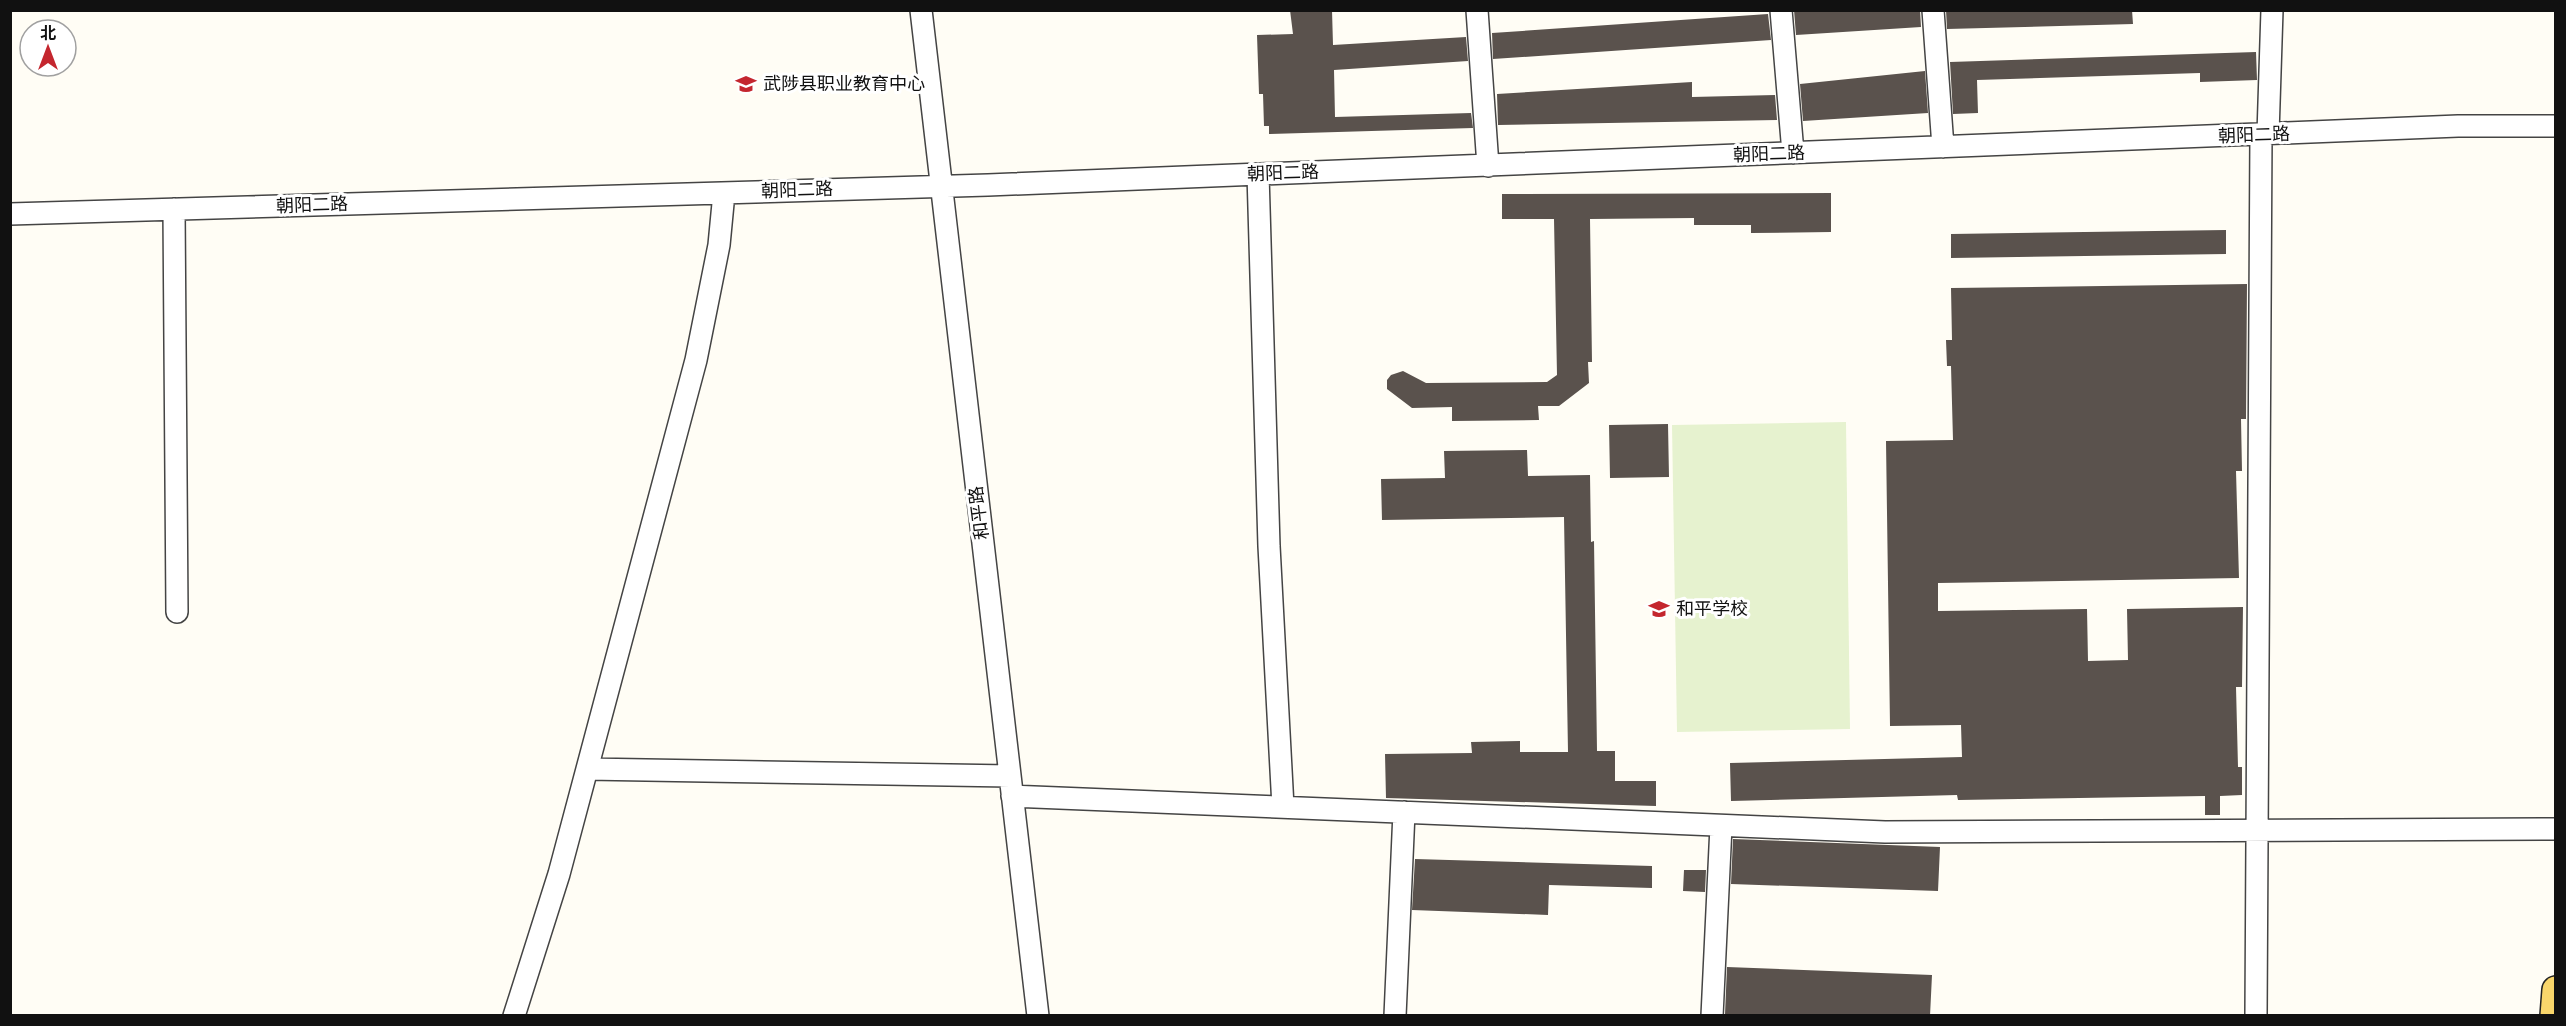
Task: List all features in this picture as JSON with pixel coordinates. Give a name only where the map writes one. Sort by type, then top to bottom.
[{"type":"main road","points":[[2554,1016],[2556,990]]},
{"type":"street","name":"和平路","points":[[921,10],[1038,1016]]},
{"type":"street","points":[[1477,10],[1488,166]]},
{"type":"street","points":[[1781,10],[1793,153]]},
{"type":"street","points":[[1933,10],[1943,147]]},
{"type":"street","points":[[2256,1016],[2264,134],[2272,10]]},
{"type":"street","name":"朝阳二路","points":[[10,214],[941,186],[2458,126],[2556,126]]},
{"type":"street","points":[[1258,174],[1269,546],[1283,807]]},
{"type":"street","points":[[514,1016],[559,874],[696,360],[719,245],[724,193]]},
{"type":"street","points":[[174,209],[177,612]]},
{"type":"street","points":[[587,769],[1011,786],[1283,807],[1885,832],[2556,829]]},
{"type":"street","points":[[1395,1016],[1404,812]]},
{"type":"street","points":[[1712,1016],[1721,826]]},
{"type":"green space","points":[[1846,422],[1850,729],[1677,732],[1672,425]]},
{"type":"building","points":[[1290,10],[1332,10],[1333,45],[1466,37],[1468,61],[1334,70],[1335,117],[1471,113],[1473,128],[1269,134],[1269,126],[1264,126],[1263,94],[1259,94],[1257,35],[1293,34]]},
{"type":"building","points":[[1794,10],[1920,10],[1921,27],[1796,35]]},
{"type":"building","points":[[1946,10],[2132,10],[2133,24],[1947,29]]},
{"type":"building","points":[[1768,14],[1771,40],[1493,59],[1492,33]]},
{"type":"building","points":[[2256,52],[2257,80],[2200,82],[2200,73],[1977,80],[1978,113],[1953,114],[1950,62]]},
{"type":"building","points":[[1925,71],[1928,113],[1803,121],[1800,84]]},
{"type":"building","points":[[1692,82],[1692,97],[1775,95],[1777,120],[1498,125],[1497,94]]},
{"type":"building","points":[[1831,193],[1831,232],[1751,233],[1751,225],[1694,225],[1694,218],[1590,219],[1592,362],[1588,362],[1589,383],[1559,406],[1538,406],[1539,420],[1452,421],[1452,407],[1412,408],[1387,389],[1387,380],[1391,375],[1403,371],[1426,383],[1547,382],[1557,375],[1554,219],[1502,219],[1502,194]]},
{"type":"building","points":[[2226,230],[2226,254],[1951,258],[1951,234]]},
{"type":"building","points":[[2247,284],[2246,419],[2241,419],[2242,471],[2236,471],[2239,578],[1938,583],[1938,611],[2087,609],[2088,661],[2128,660],[2127,609],[2243,607],[2242,687],[2236,687],[2238,767],[2242,767],[2242,795],[2220,796],[2220,815],[2205,815],[2205,796],[1958,800],[1957,795],[1731,801],[1730,763],[1962,757],[1961,725],[1890,726],[1886,441],[1953,440],[1951,366],[1947,366],[1946,340],[1952,340],[1951,288]]},
{"type":"building","points":[[1668,424],[1669,477],[1610,478],[1609,425]]},
{"type":"building","points":[[1527,450],[1528,476],[1590,475],[1591,542],[1594,541],[1597,751],[1615,751],[1615,781],[1656,781],[1656,806],[1386,798],[1385,754],[1472,753],[1471,742],[1520,741],[1520,752],[1568,752],[1564,517],[1382,520],[1381,479],[1445,478],[1444,451]]},
{"type":"building","points":[[1733,839],[1940,847],[1938,891],[1731,884]]},
{"type":"building","points":[[1415,859],[1652,866],[1652,888],[1549,885],[1548,915],[1412,910]]},
{"type":"building","points":[[1684,870],[1706,870],[1705,892],[1683,891]]},
{"type":"building","points":[[1727,967],[1932,975],[1930,1016],[1725,1014]]},
{"type":"place","name":"武陟县职业教育中心","points":[[746,84]]},
{"type":"place","name":"和平学校","points":[[1659,609]]}]
